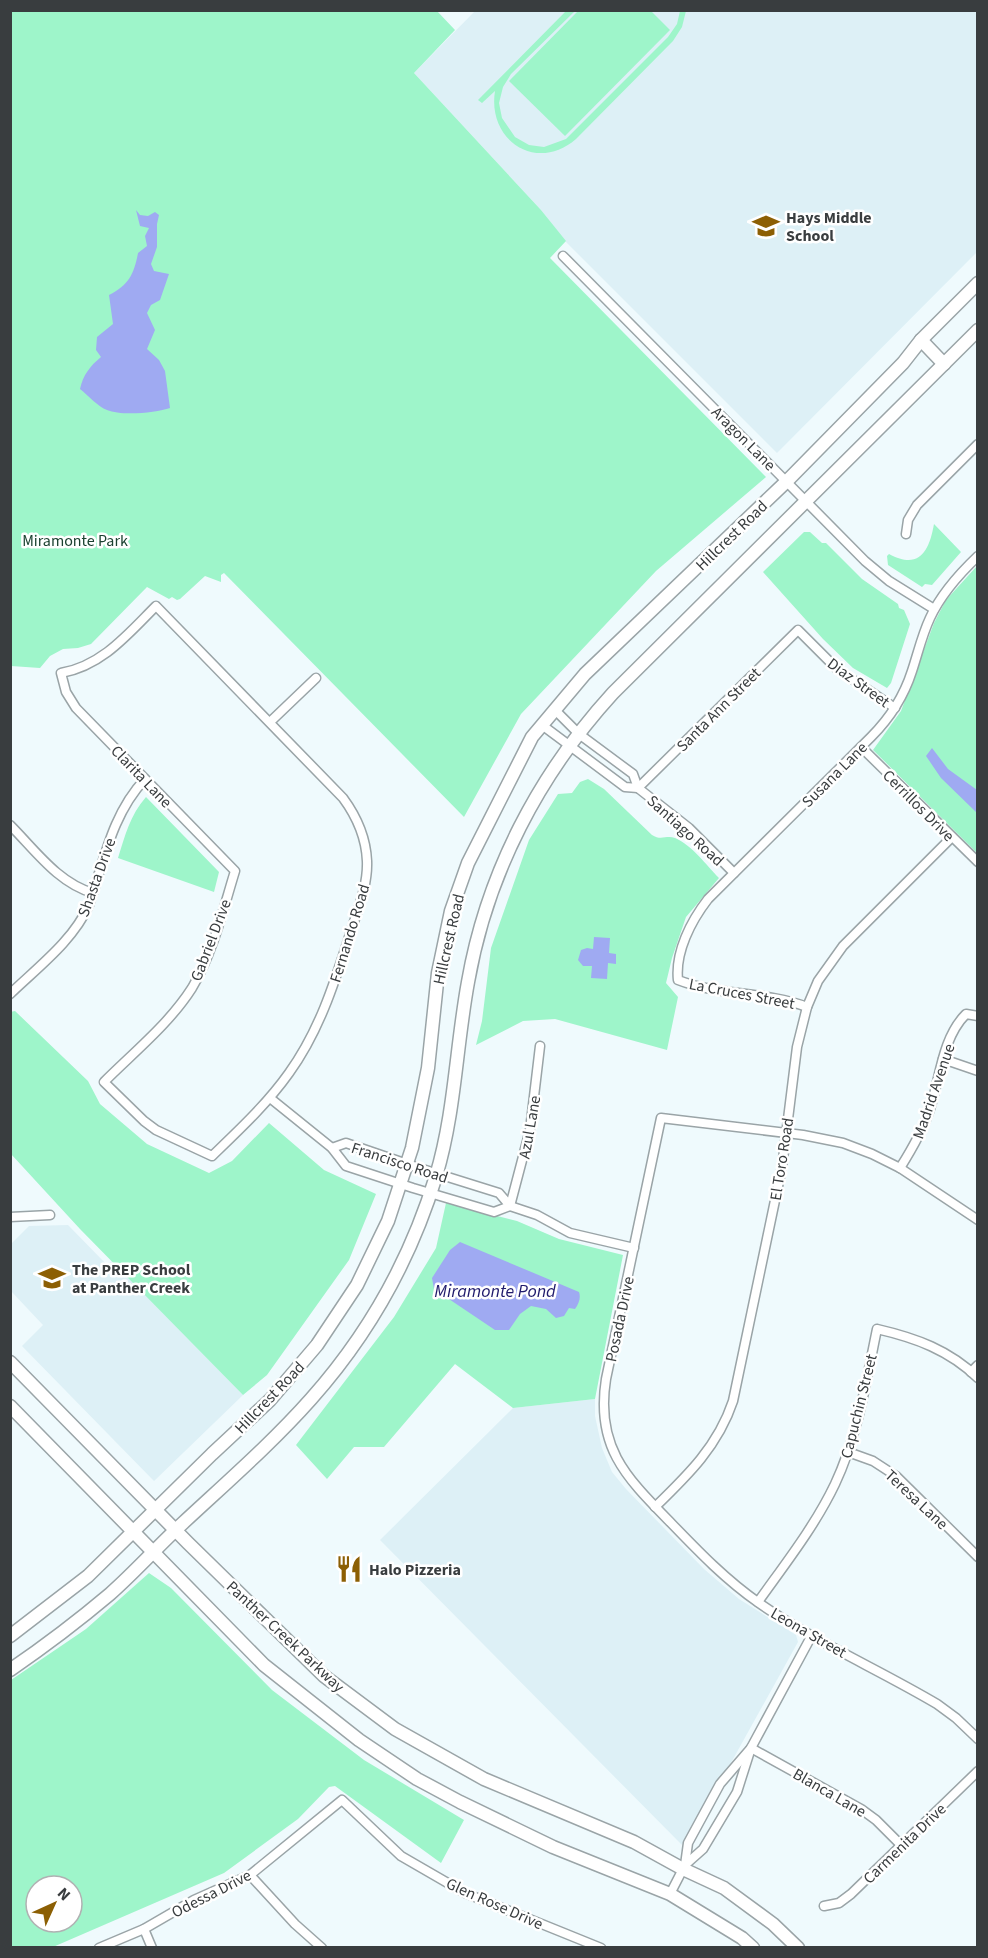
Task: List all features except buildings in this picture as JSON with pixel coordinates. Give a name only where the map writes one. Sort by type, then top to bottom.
[{"type":"street","name":"Aragon Lane","points":[[563,256],[881,575],[934,609]]},
{"type":"street","name":"Hillcrest Road","points":[[10,1636],[88,1576],[270,1400],[317,1345],[344,1306],[368,1264],[388,1221],[408,1165],[422,1103],[438,973],[451,910],[468,863],[532,737],[585,675],[787,481],[978,283]]},
{"type":"street","name":"Hillcrest Road","points":[[10,1670],[52,1641],[111,1593],[296,1415],[343,1360],[371,1319],[395,1277],[416,1233],[430,1193],[454,1090],[468,979],[484,913],[519,826],[569,746],[613,693],[978,330]]},
{"type":"street","points":[[921,340],[944,364]]},
{"type":"street","points":[[906,534],[908,520],[917,505],[978,444]]},
{"type":"street","name":"Susana Lane","points":[[678,980],[677,969],[682,950],[695,918],[708,899],[880,728],[895,708],[908,682],[934,609],[956,578],[978,556]]},
{"type":"street","name":"Clarita Lane","points":[[156,606],[104,655],[87,665],[61,673],[66,692],[76,708],[235,871]]},
{"type":"street","name":"Fernando Road","points":[[156,606],[338,792],[352,811],[362,833],[367,869],[363,893],[320,1018],[303,1051],[270,1098],[212,1156]]},
{"type":"street","name":"Diaz Street","points":[[798,630],[837,669],[895,708]]},
{"type":"street","name":"Santa Ann Street","points":[[638,788],[798,630]]},
{"type":"street","points":[[270,723],[316,678]]},
{"type":"street","name":"Santiago Road","points":[[555,710],[579,734],[633,774],[638,788],[689,828],[734,873]]},
{"type":"street","name":"Santiago Road","points":[[542,725],[625,787],[638,788]]},
{"type":"street","name":"Cerrillos Drive","points":[[861,747],[978,862]]},
{"type":"street","name":"Shasta Drive","points":[[10,994],[73,932],[86,912],[119,815],[131,795],[145,779]]},
{"type":"street","points":[[10,825],[61,876],[74,885],[93,893]]},
{"type":"street","name":"El Toro Road","points":[[655,1507],[705,1455],[719,1435],[736,1389],[780,1175],[797,1047],[807,1007],[825,968],[843,946],[952,837]]},
{"type":"street","name":"Gabriel Drive","points":[[212,1156],[156,1130],[104,1082],[171,1016],[193,986],[210,948],[235,871]]},
{"type":"street","name":"La Cruces Street","points":[[678,980],[710,989],[778,998],[807,1007]]},
{"type":"street","name":"Madrid Avenue","points":[[900,1168],[916,1142],[926,1119],[943,1059],[958,1022],[966,1014],[978,1016]]},
{"type":"street","name":"Azul Lane","points":[[510,1206],[530,1130],[540,1046]]},
{"type":"street","points":[[943,1059],[978,1071]]},
{"type":"street","points":[[270,1098],[332,1148]]},
{"type":"street","name":"Posada Drive","points":[[655,1507],[632,1483],[620,1464],[607,1433],[604,1412],[606,1378],[661,1118],[786,1133]]},
{"type":"street","points":[[786,1133],[843,1143],[872,1154],[900,1168],[978,1220]]},
{"type":"street","name":"Francisco Road","points":[[510,1206],[494,1212],[346,1166],[332,1148],[346,1143],[499,1193],[510,1206],[537,1215],[579,1236],[634,1248]]},
{"type":"street","points":[[10,1216],[50,1215]]},
{"type":"street","name":"Capuchin Street","points":[[758,1602],[817,1517],[835,1485],[859,1416],[877,1329],[932,1345],[975,1371]]},
{"type":"street","name":"Panther Creek Parkway","points":[[10,1362],[155,1510],[324,1676],[395,1729],[484,1779],[634,1842],[724,1888],[798,1947]]},
{"type":"street","name":"Panther Creek Parkway","points":[[10,1406],[264,1665],[378,1753],[417,1779],[460,1802],[554,1846],[670,1894],[753,1947]]},
{"type":"street","name":"Teresa Lane","points":[[848,1452],[873,1461],[896,1476],[978,1557]]},
{"type":"street","name":"Leona Street","points":[[655,1507],[713,1566],[758,1602],[812,1635],[937,1704],[978,1739]]},
{"type":"street","points":[[670,1894],[684,1867],[702,1849],[737,1792],[751,1748],[812,1635]]},
{"type":"street","points":[[684,1867],[688,1843],[720,1784],[751,1748]]},
{"type":"street","name":"Blanca Lane","points":[[751,1748],[861,1809],[876,1820],[902,1846]]},
{"type":"street","name":"Carmenita Drive","points":[[824,1906],[839,1903],[851,1894],[978,1771]]},
{"type":"street","name":"Odessa Drive","points":[[99,1947],[144,1929],[194,1900],[250,1875],[342,1800]]},
{"type":"street","name":"Glen Rose Drive","points":[[342,1800],[401,1856],[456,1888],[599,1947]]},
{"type":"street","points":[[250,1875],[295,1924],[322,1947]]},
{"type":"street","points":[[144,1929],[152,1947]]},
{"type":"shaded area","name":"Hays Middle School","points":[[475,11],[977,11],[977,252],[777,453],[566,242],[541,210],[414,73]]},
{"type":"shaded area","points":[[68,1225],[107,1265],[112,1261],[243,1395],[154,1481],[22,1346],[43,1325],[11,1291],[11,1244],[29,1226]]},
{"type":"shaded area","points":[[595,1399],[595,1416],[602,1448],[612,1472],[626,1489],[704,1569],[739,1599],[796,1635],[798,1642],[727,1770],[716,1781],[682,1845],[380,1540],[513,1408]]},
{"type":"green space","name":"Miramonte Park","points":[[11,11],[437,11],[455,30],[414,73],[541,210],[566,241],[550,258],[766,477],[656,571],[521,714],[464,817],[224,573],[221,575],[221,582],[205,576],[177,600],[172,597],[169,599],[147,587],[91,644],[63,649],[50,656],[40,668],[11,666]]},
{"type":"green space","points":[[566,11],[575,11],[511,74],[503,87],[499,103],[502,118],[515,137],[529,145],[544,147],[566,139],[668,37],[677,24],[680,11],[686,11],[682,27],[673,41],[576,139],[561,149],[546,153],[531,152],[518,146],[507,137],[499,124],[495,109],[495,91],[482,103],[478,100]]},
{"type":"green space","points":[[578,11],[651,11],[670,30],[565,136],[509,81]]},
{"type":"green space","points":[[934,524],[961,552],[932,585],[925,584],[922,587],[888,565],[887,556],[889,554],[908,560],[921,556],[929,543]]},
{"type":"green space","points":[[804,532],[810,532],[822,543],[826,543],[862,579],[904,610],[910,624],[891,683],[887,688],[853,668],[823,639],[763,572]]},
{"type":"green space","points":[[977,566],[977,853],[873,750],[901,711],[934,623],[946,600]]},
{"type":"green space","points":[[588,779],[604,789],[652,835],[658,838],[675,838],[687,845],[719,878],[686,917],[672,958],[666,983],[678,997],[667,1050],[555,1019],[523,1021],[476,1045],[482,1021],[491,948],[529,840],[558,794],[572,793],[580,782]]},
{"type":"green space","points":[[146,797],[219,872],[214,892],[118,858],[132,818]]},
{"type":"green space","points":[[15,1011],[88,1081],[100,1104],[147,1144],[209,1173],[232,1161],[269,1123],[324,1170],[376,1194],[349,1260],[267,1375],[243,1395],[80,1229],[11,1154],[10,1012]]},
{"type":"green space","points":[[446,1203],[517,1221],[559,1239],[623,1255],[595,1399],[513,1408],[455,1364],[384,1447],[354,1447],[327,1479],[296,1445],[394,1317],[436,1248]]},
{"type":"green space","points":[[149,1573],[171,1588],[272,1690],[364,1760],[464,1820],[441,1863],[335,1786],[329,1787],[298,1819],[224,1873],[84,1934],[84,1874],[24,1874],[24,1934],[83,1934],[53,1947],[11,1947],[11,1680],[86,1629]]},
{"type":"water","points":[[136,210],[140,215],[148,216],[155,212],[159,215],[157,247],[151,264],[154,271],[169,274],[160,300],[151,305],[147,313],[155,330],[147,349],[159,360],[165,371],[170,408],[121,413],[113,412],[97,404],[80,389],[88,371],[101,357],[96,350],[97,337],[113,324],[109,295],[130,278],[138,253],[147,246],[145,236],[149,228],[140,226]]},
{"type":"water","points":[[932,748],[948,769],[977,790],[977,813],[941,778],[926,756]]},
{"type":"water","points":[[594,937],[610,938],[609,953],[616,954],[616,964],[608,963],[607,979],[591,978],[592,966],[583,966],[578,960],[581,950],[593,949]]},
{"type":"water","name":"Miramonte Pond","points":[[460,1242],[579,1292],[578,1305],[575,1309],[569,1308],[564,1316],[556,1318],[546,1309],[531,1306],[520,1314],[509,1330],[495,1330],[434,1289],[432,1278],[450,1250]]},
{"type":"place","name":"Hays Middle School","points":[[766,226]]},
{"type":"place","name":"The PREP School at Panther Creek","points":[[52,1278]]},
{"type":"place","name":"Halo Pizzeria","points":[[349,1569]]}]
